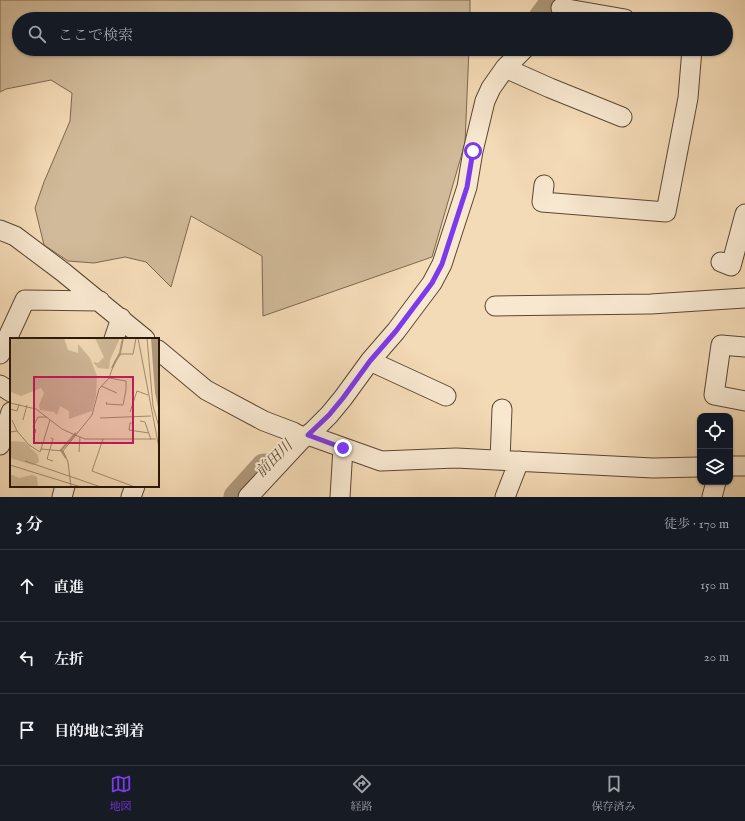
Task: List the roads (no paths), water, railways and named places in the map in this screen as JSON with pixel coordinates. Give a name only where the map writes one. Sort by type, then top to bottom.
[{"type":"street","points":[[559,9],[579,12]]},
{"type":"street","points":[[248,497],[301,435],[329,415],[432,283],[442,264],[467,187],[473,151],[485,102],[491,88],[505,68],[517,56]]},
{"type":"street","points":[[544,186],[542,202],[666,212],[688,98],[691,56]]},
{"type":"street","points":[[505,68],[622,117]]},
{"type":"street","points":[[721,262],[731,266],[745,214]]},
{"type":"street","points":[[0,230],[15,236],[63,272],[144,338]]},
{"type":"street","points":[[495,306],[651,304],[745,298]]},
{"type":"street","points":[[0,354],[25,300],[100,301]]},
{"type":"street","points":[[114,338],[121,318]]},
{"type":"street","points":[[745,347],[721,345],[714,395],[745,401]]},
{"type":"street","points":[[159,351],[206,390],[264,420],[301,435],[381,461],[456,458],[653,468],[697,467]]},
{"type":"street","points":[[370,361],[446,396]]},
{"type":"street","points":[[0,385],[10,391]]},
{"type":"street","points":[[500,460],[502,409]]},
{"type":"street","points":[[0,445],[10,415]]},
{"type":"street","points":[[340,497],[343,448]]},
{"type":"street","points":[[505,497],[520,461]]},
{"type":"street","points":[[733,466],[745,466]]},
{"type":"street","points":[[712,497],[715,485]]},
{"type":"street","points":[[62,497],[65,487]]},
{"type":"street","points":[[131,497],[135,487]]},
{"type":"waterway","name":"前田川","points":[[546,12],[555,0]]},
{"type":"waterway","name":"前田川","points":[[237,497],[264,467]]}]
